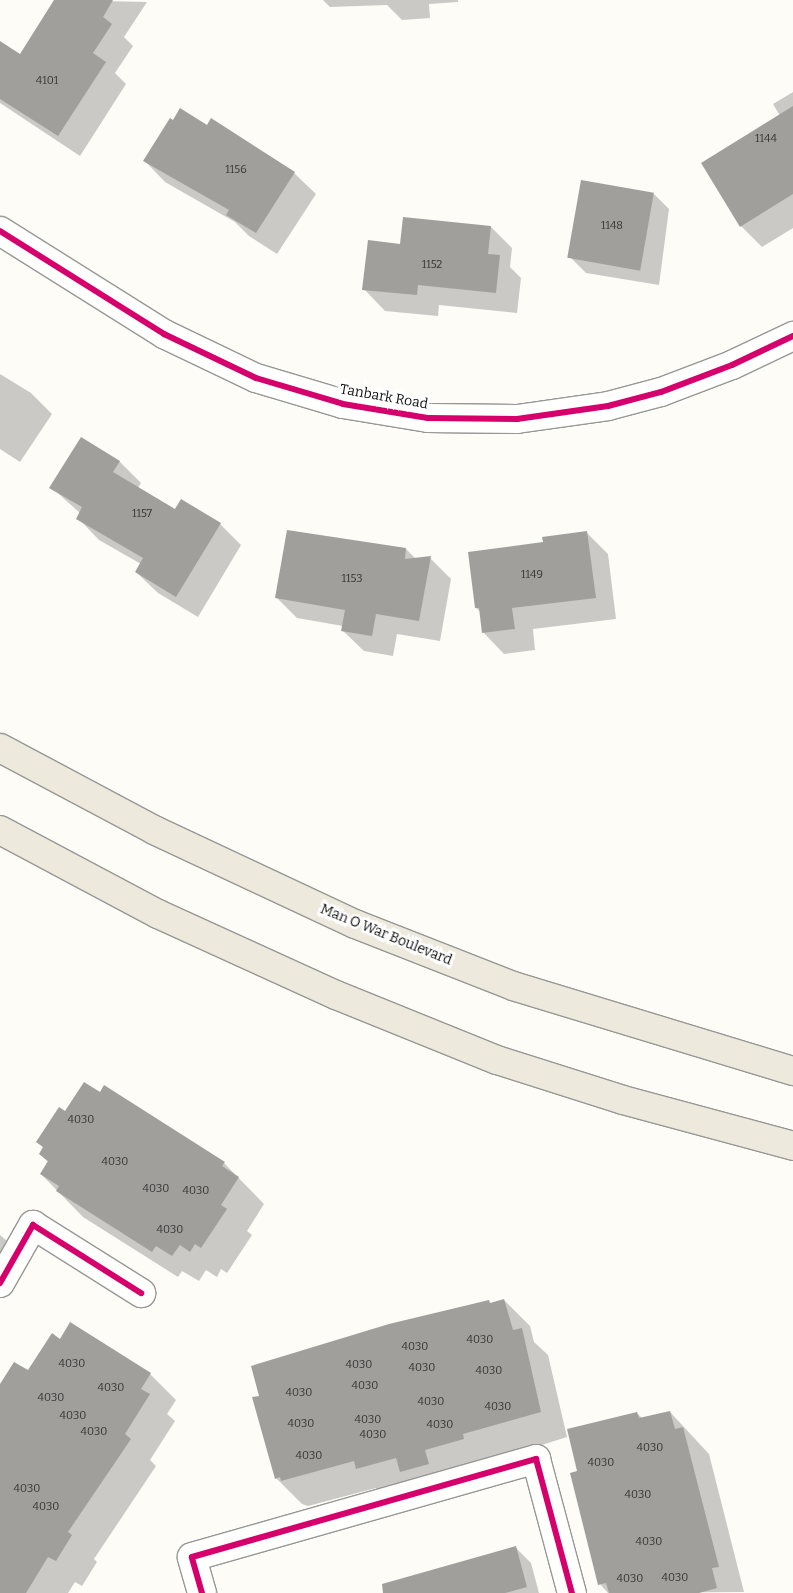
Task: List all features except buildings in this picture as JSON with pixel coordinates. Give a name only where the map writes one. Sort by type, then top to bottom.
[{"type":"main road","name":"Man O War Boulevard","points":[[0,748],[154,830],[355,924],[513,986],[793,1071]]},
{"type":"main road","points":[[0,830],[158,914],[336,995],[497,1060],[623,1100],[793,1146]]},
{"type":"street","name":"Tanbark Road","points":[[0,231],[164,334],[256,378],[343,404],[428,418],[517,419],[608,406],[661,392],[732,365],[793,336]]},
{"type":"street","points":[[0,1283],[33,1225],[141,1293]]},
{"type":"street","points":[[202,1593],[192,1557],[536,1459],[572,1593]]},
{"type":"cycle path","points":[[0,231],[164,334],[256,378],[343,404],[428,418],[517,419],[608,406],[661,392],[732,365],[793,336]]},
{"type":"cycle path","points":[[0,1283],[33,1225],[141,1293]]},
{"type":"cycle path","points":[[202,1593],[192,1557],[536,1459],[572,1593]]}]
